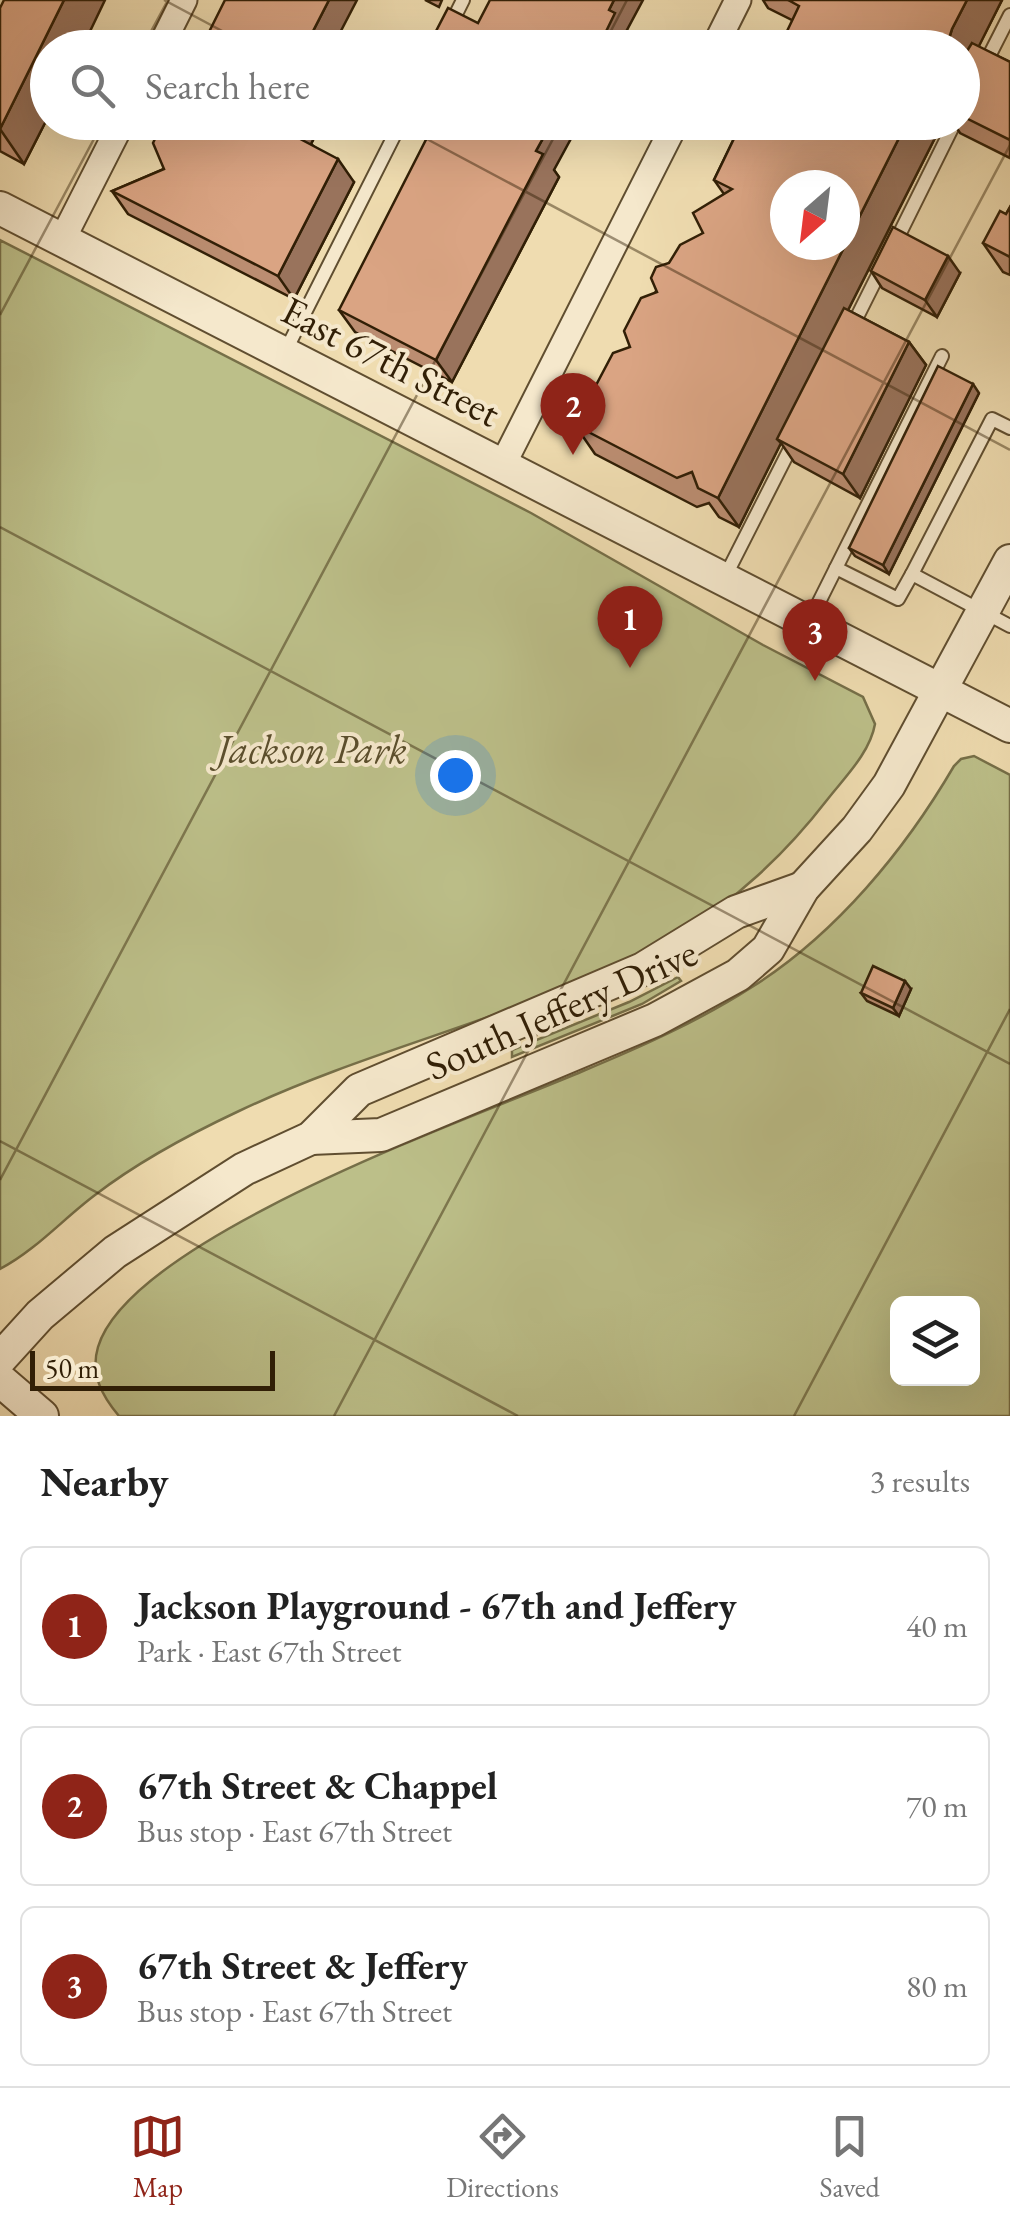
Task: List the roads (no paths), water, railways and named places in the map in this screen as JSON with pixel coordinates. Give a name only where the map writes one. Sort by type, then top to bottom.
[{"type":"street","points":[[169,30],[184,0]]},
{"type":"street","points":[[723,30],[738,0]]},
{"type":"street","points":[[62,240],[113,140]]},
{"type":"street","points":[[502,466],[667,140]]},
{"type":"street","name":"East 67th Street","points":[[0,208],[1010,726]]},
{"type":"street","name":"South Jeffery Drive","points":[[311,1138],[381,1136],[690,1003],[738,975],[768,949],[803,888],[857,829],[889,785],[941,690],[996,619],[1010,561]]},
{"type":"street","name":"South Jeffery Drive","points":[[0,1359],[40,1316],[115,1252],[244,1170],[311,1138],[359,1090],[643,969],[736,912],[803,888]]},
{"type":"street","points":[[0,1380],[42,1416]]},
{"type":"lane","points":[[448,30],[463,0]]},
{"type":"lane","points":[[980,73],[1010,15]]},
{"type":"lane","points":[[284,354],[392,140]]},
{"type":"lane","points":[[843,345],[947,140]]},
{"type":"lane","points":[[808,622],[942,356]]},
{"type":"lane","points":[[836,568],[898,599],[992,419],[1010,428]]},
{"type":"lane","points":[[724,579],[798,433]]},
{"type":"lane","points":[[912,574],[996,619]]},
{"type":"place","name":"67th Street & Chappel","points":[[573,455]]},
{"type":"place","name":"Jackson Playground - 67th and Jeffery","points":[[630,668]]},
{"type":"place","name":"67th Street & Jeffery","points":[[815,681]]},
{"type":"park label","name":"Jackson Park","points":[[312,749]]}]
